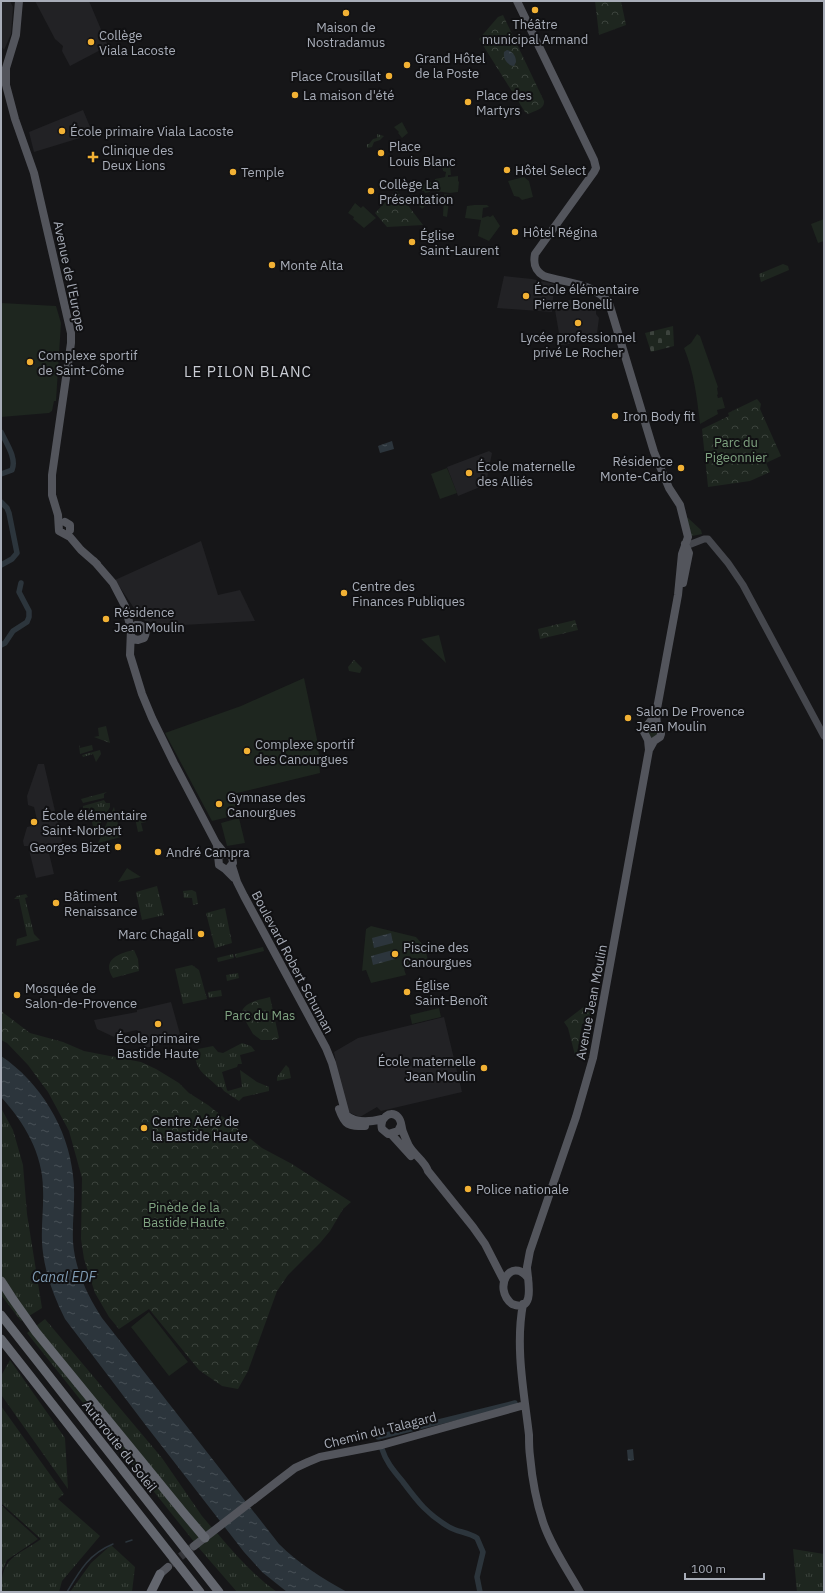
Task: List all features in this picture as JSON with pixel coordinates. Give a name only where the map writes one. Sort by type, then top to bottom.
[{"type":"highway","points":[[1,1281],[36,1332],[183,1512],[208,1535]]},
{"type":"highway","name":"Autoroute du Soleil","points":[[1,1315],[219,1592]]},
{"type":"highway","points":[[1,1339],[200,1592]]},
{"type":"highway","points":[[151,1592],[160,1574]]},
{"type":"main road","name":"Avenue de l'Europe","points":[[19,1],[16,34],[6,68],[6,85],[10,102],[34,173],[71,333],[71,344],[52,475],[52,495],[62,523],[59,531],[62,534],[68,532],[87,556],[97,564],[113,583],[125,606]]},
{"type":"main road","name":"Avenue Jean Moulin","points":[[517,1],[594,160],[596,168],[535,254],[533,260],[536,269],[540,273],[549,278],[593,289],[605,297],[609,303],[615,317],[652,445],[669,488],[676,497],[683,515],[688,537],[682,554],[678,595],[654,725]]},
{"type":"main road","points":[[686,546],[696,541],[708,539],[714,544],[739,579],[824,736]]},
{"type":"main road","points":[[125,606],[145,629],[146,633],[144,638],[140,640],[135,648],[132,658]]},
{"type":"main road","points":[[125,606],[131,632],[130,654],[150,715],[174,764],[216,842],[222,856],[219,866],[228,867],[233,861],[232,856],[222,856]]},
{"type":"main road","points":[[131,632],[136,625],[141,625]]},
{"type":"main road","points":[[131,632],[136,640],[140,640]]},
{"type":"main road","name":"Avenue Jean Moulin","points":[[654,725],[661,729],[662,734],[659,739],[651,741],[644,732],[646,727],[654,725]]},
{"type":"main road","name":"Avenue Jean Moulin","points":[[528,1278],[527,1267],[530,1251],[576,1117],[593,1058],[648,750],[651,741]]},
{"type":"main road","name":"Boulevard Robert Schuman","points":[[228,867],[332,1062],[346,1115],[350,1119],[358,1121],[373,1122],[382,1119]]},
{"type":"main road","name":"Boulevard Robert Schuman","points":[[328,1054],[328,1064],[334,1092],[344,1122],[352,1126],[366,1126],[382,1129]]},
{"type":"main road","points":[[401,1126],[398,1131],[392,1134],[386,1133],[382,1129],[382,1119],[389,1114],[395,1115],[399,1118],[410,1147],[427,1166],[428,1171],[466,1217],[484,1244],[504,1282],[506,1296],[512,1304],[515,1312],[518,1382],[538,1506],[543,1523],[555,1548],[580,1592]]},
{"type":"main road","points":[[392,1134],[423,1170],[428,1171]]},
{"type":"main road","name":"Avenue Jean Moulin","points":[[514,1272],[530,1251]]},
{"type":"main road","points":[[495,1263],[514,1272],[523,1273],[528,1278],[529,1295],[527,1301],[523,1304],[512,1304]]},
{"type":"main road","points":[[504,1282],[505,1277],[514,1272]]},
{"type":"main road","points":[[523,1304],[520,1319],[521,1354],[529,1455]]},
{"type":"main road","name":"Chemin du Talagard","points":[[194,1546],[295,1468],[320,1457],[382,1444],[521,1406]]},
{"type":"main road","points":[[160,1574],[168,1567]]},
{"type":"shaded area","points":[[1,1],[10,1],[13,7],[11,34],[4,50],[1,46]]},
{"type":"shaded area","points":[[35,1],[89,1],[108,46],[70,66],[62,51],[63,46],[55,39]]},
{"type":"shaded area","name":"École primaire Viala Lacoste","points":[[83,110],[93,134],[34,152],[29,132]]},
{"type":"shaded area","name":"École élémentaire Pierre Bonelli","points":[[504,276],[532,279],[554,284],[552,312],[497,308]]},
{"type":"shaded area","name":"Lycée professionnel privé Le Rocher","points":[[570,300],[591,305],[596,309],[596,314],[599,318],[596,341],[561,345],[554,304]]},
{"type":"shaded area","name":"École maternelle des Alliés","points":[[489,451],[492,453],[485,485],[458,496],[447,467]]},
{"type":"shaded area","points":[[201,541],[218,595],[240,590],[255,621],[165,626],[145,621],[134,608],[115,580]]},
{"type":"shaded area","points":[[38,764],[44,764],[63,845],[48,849],[54,874],[36,878],[28,846],[24,846],[23,841],[27,827],[32,826],[31,821],[37,820],[34,807],[28,805],[27,796]]},
{"type":"shaded area","name":"École primaire Bastide Haute","points":[[171,1002],[180,1034],[180,1039],[173,1040],[173,1042],[145,1048],[142,1036],[140,1036],[137,1030],[115,1035],[114,1037],[97,1029],[94,1020],[137,1012],[137,1010]]},
{"type":"shaded area","points":[[444,1017],[462,1092],[381,1111],[377,1107],[360,1117],[348,1112],[343,1099],[334,1052],[358,1038]]},
{"type":"green space","points":[[595,1],[621,1],[626,25],[599,35]]},
{"type":"green space","points":[[503,15],[544,101],[541,108],[528,114],[525,112],[479,39],[498,17]]},
{"type":"green space","points":[[402,122],[408,133],[402,138],[394,127]]},
{"type":"green space","points":[[377,134],[384,136],[380,140],[374,142],[372,147],[367,148],[367,144],[369,144],[373,139],[377,138]]},
{"type":"green space","points":[[442,166],[450,166],[451,175],[448,175],[448,177],[458,176],[458,192],[450,193],[435,191],[435,179],[445,177],[446,172],[443,171]]},
{"type":"green space","points":[[524,177],[529,181],[533,197],[522,200],[519,197],[514,196],[508,181]]},
{"type":"green space","points":[[426,182],[431,182],[430,192],[425,193],[422,191],[422,184],[426,184]]},
{"type":"green space","points":[[396,191],[423,225],[387,227],[375,213]]},
{"type":"green space","points":[[444,194],[450,195],[447,217],[443,216]]},
{"type":"green space","points":[[430,197],[431,206],[425,206],[422,209],[414,200]]},
{"type":"green space","points":[[355,203],[361,208],[363,206],[376,218],[364,228],[348,213]]},
{"type":"green space","points":[[487,205],[489,207],[483,208],[482,218],[493,215],[500,226],[489,241],[478,236],[481,220],[465,218],[467,206]]},
{"type":"green space","points":[[824,219],[824,241],[818,243],[811,224]]},
{"type":"green space","points":[[317,260],[318,265],[296,272],[292,270],[291,266]]},
{"type":"green space","points":[[783,264],[788,266],[789,270],[761,282],[759,274]]},
{"type":"green space","name":"Complexe sportif de Saint-Côme","points":[[1,303],[56,306],[61,323],[56,401],[54,401],[52,411],[49,413],[1,417]]},
{"type":"green space","points":[[673,326],[674,346],[651,352],[645,333]]},
{"type":"green space","points":[[697,334],[700,336],[718,387],[718,398],[722,397],[725,408],[717,410],[718,414],[700,424],[693,376],[684,348],[691,343]]},
{"type":"green space","name":"Parc du Pigeonnier","points":[[757,399],[761,404],[760,409],[781,456],[766,463],[770,472],[750,481],[708,487],[702,429],[729,416],[728,413]]},
{"type":"green space","points":[[447,468],[457,493],[440,499],[431,474]]},
{"type":"green space","points":[[686,518],[688,518],[701,530],[702,534],[692,536]]},
{"type":"green space","points":[[575,620],[578,630],[540,639],[538,629]]},
{"type":"green space","points":[[439,635],[446,663],[421,639]]},
{"type":"green space","points":[[354,660],[362,668],[360,673],[349,671],[348,667]]},
{"type":"green space","name":"Complexe sportif des Canourgues","points":[[304,678],[318,744],[320,773],[233,794],[237,815],[212,821],[165,733],[241,706]]},
{"type":"green space","points":[[106,726],[110,743],[94,737],[99,736],[98,728]]},
{"type":"green space","points":[[650,727],[654,727],[658,730],[658,734],[651,739],[647,730]]},
{"type":"green space","points":[[79,745],[80,748],[92,745],[93,750],[80,754]]},
{"type":"green space","points":[[100,750],[101,754],[96,762],[93,754],[83,757],[82,755]]},
{"type":"green space","points":[[107,792],[104,794],[104,798],[83,803],[81,799]]},
{"type":"green space","points":[[104,800],[106,803],[110,803],[110,807],[96,831],[94,831],[89,808],[83,808],[83,806]]},
{"type":"green space","points":[[114,807],[121,837],[98,843]]},
{"type":"green space","points":[[141,811],[146,816],[146,822],[141,823],[143,831],[138,832],[134,813]]},
{"type":"green space","points":[[239,818],[245,843],[227,846],[221,823]]},
{"type":"green space","points":[[127,868],[141,877],[118,882]]},
{"type":"green space","points":[[157,886],[164,915],[142,920],[136,892]]},
{"type":"green space","points":[[192,890],[196,892],[198,904],[193,905],[192,898],[184,898],[183,891]]},
{"type":"green space","points":[[26,894],[28,897],[25,898],[34,934],[40,940],[16,946],[17,939],[27,936],[19,899],[14,899],[17,896]]},
{"type":"green space","points":[[225,908],[232,943],[215,948],[206,913]]},
{"type":"green space","name":"Piscine des Canourgues","points":[[371,926],[416,937],[424,946],[429,963],[404,969],[406,975],[371,983],[366,970],[362,971],[366,929]]},
{"type":"green space","points":[[263,947],[264,951],[236,958],[235,954]]},
{"type":"green space","points":[[134,950],[138,959],[139,971],[113,978],[109,966],[113,958]]},
{"type":"green space","points":[[233,954],[234,958],[218,962],[217,958]]},
{"type":"green space","points":[[192,965],[199,970],[207,999],[183,1004],[175,969]]},
{"type":"green space","points":[[238,973],[239,978],[227,981],[226,975]]},
{"type":"green space","points":[[221,990],[222,996],[209,998],[208,992]]},
{"type":"green space","name":"Parc du Mas","points":[[270,997],[279,1038],[275,1040],[261,1040],[253,1034],[241,1013],[249,1003]]},
{"type":"green space","points":[[594,999],[592,1021],[582,1024],[576,1059],[568,1028],[564,1022]]},
{"type":"green space","points":[[439,1008],[441,1017],[412,1024],[410,1015]]},
{"type":"green space","name":"Pinède de la Bastide Haute","points":[[1,1011],[30,1033],[63,1042],[84,1051],[141,1062],[156,1069],[179,1083],[189,1093],[208,1105],[262,1148],[292,1164],[351,1202],[343,1209],[330,1231],[288,1275],[277,1291],[248,1371],[238,1389],[222,1386],[199,1370],[149,1309],[119,1329],[109,1317],[95,1293],[84,1259],[81,1239],[82,1178],[69,1131],[48,1092],[28,1065],[7,1043],[1,1040]]},
{"type":"green space","points":[[242,1043],[251,1046],[255,1051],[240,1055],[242,1064],[238,1064],[237,1067],[222,1072],[227,1090],[242,1087],[240,1070],[257,1082],[269,1087],[269,1091],[243,1097],[239,1101],[224,1091],[221,1087],[218,1087],[201,1072],[193,1050],[213,1046],[218,1052],[223,1053]]},
{"type":"green space","points":[[286,1065],[289,1068],[291,1078],[277,1081],[277,1077]]},
{"type":"green space","points":[[1,1108],[13,1130],[23,1165],[27,1214],[42,1308],[21,1321],[1,1295]]},
{"type":"green space","points":[[149,1312],[188,1362],[169,1376],[131,1327]]},
{"type":"green space","points":[[45,1319],[162,1458],[202,1516],[213,1529],[195,1543],[27,1333]]},
{"type":"green space","points":[[10,1360],[65,1438],[68,1489],[2,1396],[1,1376]]},
{"type":"green space","points":[[1,1406],[64,1494],[58,1499],[100,1536],[62,1581],[59,1592],[1,1592],[2,1580],[7,1564],[17,1554],[41,1539],[1,1503]]},
{"type":"green space","points":[[1,1505],[38,1539],[7,1560],[1,1574]]},
{"type":"green space","points":[[217,1533],[253,1572],[277,1592],[237,1592],[198,1547]]},
{"type":"green space","points":[[111,1545],[135,1567],[132,1592],[70,1592],[91,1563]]},
{"type":"green space","points":[[793,1549],[824,1554],[824,1592],[797,1592]]},
{"type":"water","points":[[507,50],[515,56],[516,62],[514,66],[507,63],[505,59],[504,52]]},
{"type":"water","points":[[392,441],[394,449],[380,453],[378,446]]},
{"type":"water","points":[[391,933],[393,943],[374,948],[372,938]]},
{"type":"water","points":[[393,950],[395,959],[373,965],[371,956]]},
{"type":"water","name":"Canal EDF","points":[[1,1056],[28,1079],[40,1093],[50,1108],[65,1140],[70,1157],[74,1183],[73,1242],[76,1262],[91,1300],[102,1318],[279,1544],[311,1570],[347,1592],[287,1592],[262,1572],[244,1552],[65,1319],[57,1303],[44,1262],[42,1245],[43,1189],[40,1163],[31,1139],[17,1117],[1,1097]]},
{"type":"water","points":[[633,1449],[634,1460],[628,1461],[627,1450]]},
{"type":"waterway","points":[[1,432],[13,461],[12,470],[1,474]]},
{"type":"waterway","points":[[1,502],[7,508],[9,513],[17,553],[12,559],[1,565]]},
{"type":"waterway","points":[[1,645],[5,643],[13,631],[27,622],[29,617],[29,611],[19,592],[21,583]]},
{"type":"waterway","points":[[378,1437],[515,1403]]},
{"type":"waterway","points":[[382,1449],[393,1470],[418,1502],[449,1527],[477,1538],[483,1552],[477,1577],[480,1592]]},
{"type":"waterway","points":[[126,1542],[132,1540]]},
{"type":"waterway","points":[[67,1592],[81,1570],[91,1558],[113,1544]]},
{"type":"tunnel","points":[[171,1564],[194,1546]]},
{"type":"place","name":"Théâtre municipal Armand","points":[[535,10]]},
{"type":"place","name":"Maison de Nostradamus","points":[[346,13]]},
{"type":"place","name":"Collège Viala Lacoste","points":[[91,42]]},
{"type":"place","name":"Grand Hôtel de la Poste","points":[[407,65]]},
{"type":"place","name":"Place Crousillat","points":[[389,76]]},
{"type":"place","name":"La maison d'été","points":[[295,95]]},
{"type":"place","name":"Place des Martyrs","points":[[468,102]]},
{"type":"place","name":"École primaire Viala Lacoste","points":[[62,131]]},
{"type":"place","name":"Place Louis Blanc","points":[[381,153]]},
{"type":"place","name":"Clinique des Deux Lions","points":[[93,157]]},
{"type":"place","name":"Hôtel Select","points":[[507,170]]},
{"type":"place","name":"Temple","points":[[233,172]]},
{"type":"place","name":"Collège La Présentation","points":[[371,191]]},
{"type":"place","name":"Hôtel Régina","points":[[515,232]]},
{"type":"place","name":"Église Saint-Laurent","points":[[412,242]]},
{"type":"place","name":"Monte Alta","points":[[272,265]]},
{"type":"place","name":"École élémentaire Pierre Bonelli","points":[[526,296]]},
{"type":"place","name":"Lycée professionnel privé Le Rocher","points":[[578,323]]},
{"type":"place","name":"Complexe sportif de Saint-Côme","points":[[30,362]]},
{"type":"place","name":"Iron Body fit","points":[[615,416]]},
{"type":"place","name":"Résidence Monte-Carlo","points":[[681,468]]},
{"type":"place","name":"École maternelle des Alliés","points":[[469,473]]},
{"type":"place","name":"Centre des Finances Publiques","points":[[344,593]]},
{"type":"place","name":"Résidence Jean Moulin","points":[[106,619]]},
{"type":"place","name":"Salon De Provence Jean Moulin","points":[[628,718]]},
{"type":"place","name":"Complexe sportif des Canourgues","points":[[247,751]]},
{"type":"place","name":"Gymnase des Canourgues","points":[[219,804]]},
{"type":"place","name":"École élémentaire Saint-Norbert","points":[[34,822]]},
{"type":"place","name":"Georges Bizet","points":[[118,847]]},
{"type":"place","name":"André Campra","points":[[158,852]]},
{"type":"place","name":"Bâtiment Renaissance","points":[[56,903]]},
{"type":"place","name":"Marc Chagall","points":[[201,934]]},
{"type":"place","name":"Piscine des Canourgues","points":[[395,954]]},
{"type":"place","name":"Église Saint-Benoît","points":[[407,992]]},
{"type":"place","name":"Mosquée de Salon-de-Provence","points":[[17,995]]},
{"type":"place","name":"École primaire Bastide Haute","points":[[158,1024]]},
{"type":"place","name":"École maternelle Jean Moulin","points":[[484,1068]]},
{"type":"place","name":"Centre Aéré de la Bastide Haute","points":[[144,1128]]},
{"type":"place","name":"Police nationale","points":[[468,1189]]},
{"type":"district","name":"LE PILON BLANC","points":[[248,372]]}]
